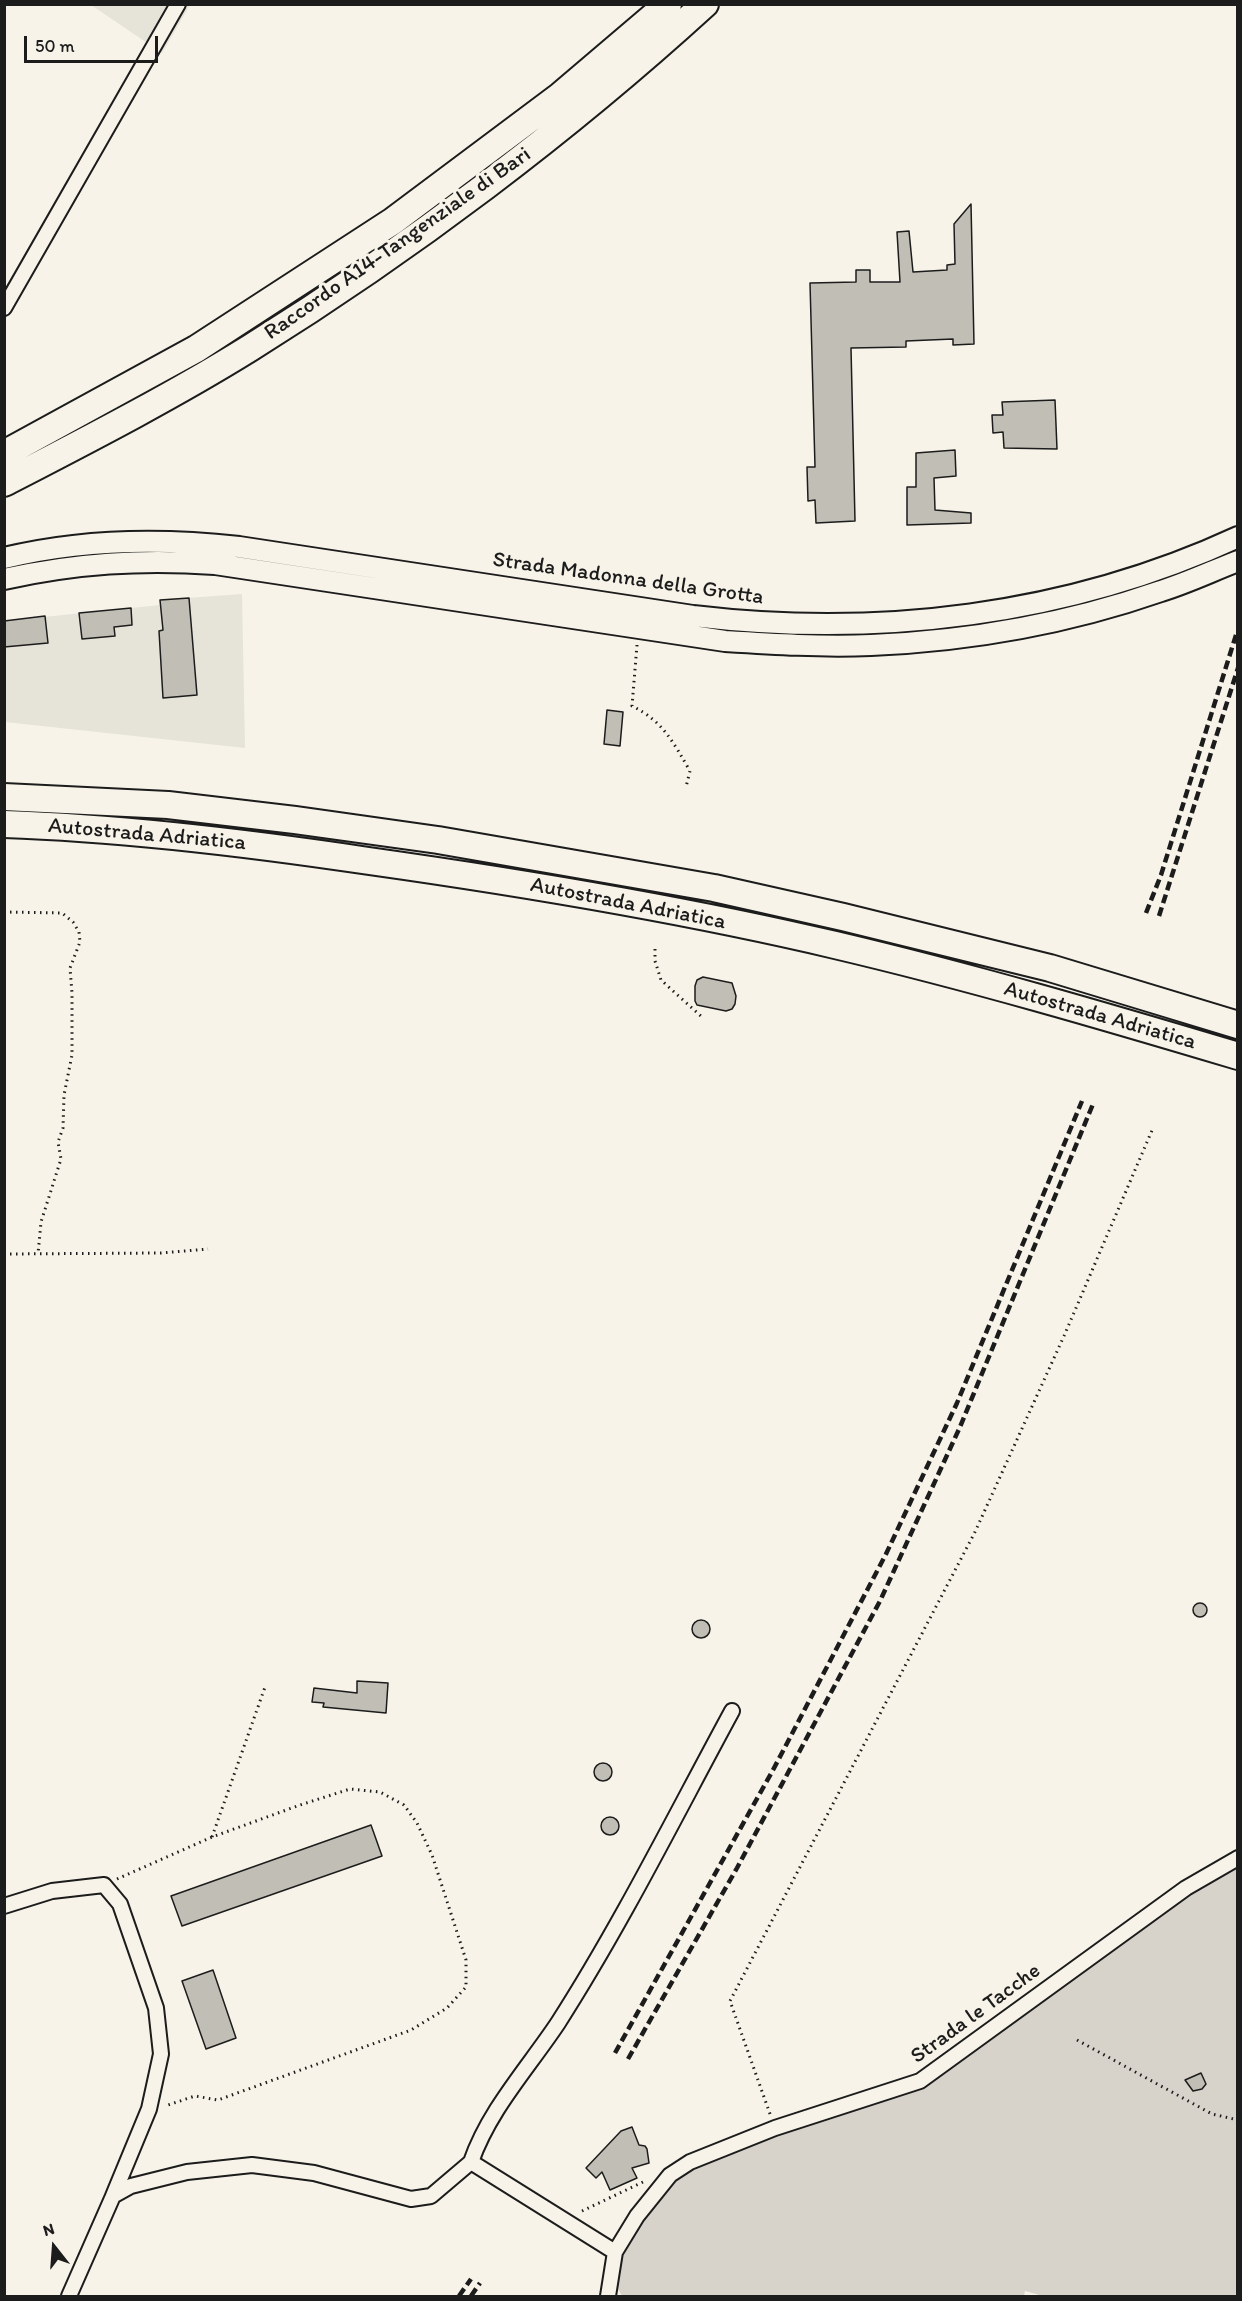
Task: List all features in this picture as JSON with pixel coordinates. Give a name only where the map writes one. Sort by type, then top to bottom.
[{"type":"highway","name":"Raccordo A14-Tangenziale di Bari","points":[[4,454],[196,349],[393,221],[560,96],[668,4]]},
{"type":"highway","name":"Raccordo A14-Tangenziale di Bari","points":[[4,483],[102,432],[249,348],[359,278],[513,165],[590,104],[705,4]]},
{"type":"highway","name":"Autostrada Adriatica","points":[[4,797],[168,805],[295,820],[449,842],[714,888],[1050,968],[1238,1024]]},
{"type":"highway","name":"Autostrada Adriatica","points":[[4,824],[46,825],[196,838],[431,869],[591,895],[832,944],[938,970],[1238,1056]]},
{"type":"main road","name":"Strada Madonna della Grotta","points":[[4,558],[90,543],[134,540],[186,541],[239,547],[693,616],[735,621],[829,625],[887,624],[997,610],[1086,591],[1148,573],[1238,537]]},
{"type":"main road","name":"Strada Madonna della Grotta","points":[[4,579],[44,570],[96,564],[146,561],[215,564],[725,640],[786,645],[869,645],[922,642],[1010,630],[1073,616],[1161,591],[1238,561]]},
{"type":"street","points":[[4,308],[178,4]]},
{"type":"street","points":[[113,2196],[131,2186],[187,2172],[252,2165],[314,2173],[411,2199],[431,2196],[471,2162],[482,2132],[558,2023],[610,1935],[732,1711]]},
{"type":"street","name":"Strada le Tacche","points":[[670,2175],[690,2162],[775,2128],[920,2081],[1186,1888],[1238,1858]]},
{"type":"street","points":[[4,1906],[52,1892],[104,1885],[120,1904],[156,2008],[161,2054],[149,2109],[69,2296]]},
{"type":"street","points":[[471,2162],[615,2252]]},
{"type":"street","points":[[608,2296],[615,2252],[637,2216],[670,2175]]},
{"type":"path","points":[[638,628],[632,706],[651,717],[667,732],[690,771],[686,787]]},
{"type":"path","points":[[4,912],[62,913],[73,922],[79,932],[80,942],[70,968],[72,1055],[64,1095],[63,1128],[58,1142],[61,1159],[41,1222],[38,1254]]},
{"type":"path","points":[[655,949],[655,961],[661,980],[703,1018]]},
{"type":"path","points":[[775,2128],[730,2001],[975,1532],[1064,1336],[1153,1128]]},
{"type":"path","points":[[4,1254],[161,1253],[208,1249]]},
{"type":"path","points":[[212,1837],[265,1687]]},
{"type":"path","points":[[104,1885],[212,1837],[350,1788],[380,1792],[404,1804],[417,1823],[432,1855],[466,1960],[466,1987],[447,2008],[411,2030],[218,2100],[195,2096],[149,2109]]},
{"type":"path","points":[[1077,2040],[1212,2114],[1238,2120]]},
{"type":"path","points":[[582,2211],[655,2176],[670,2175]]},
{"type":"shaded area","points":[[91,5],[190,5],[162,53]]},
{"type":"shaded area","points":[[242,594],[245,748],[5,722],[5,621],[160,605],[160,600]]},
{"type":"shaded area","points":[[1237,1861],[1237,2296],[1043,2296],[1025,2291],[1024,2296],[622,2296],[610,2275],[637,2216],[690,2162],[920,2081],[1186,1888]]},
{"type":"building","points":[[971,204],[974,344],[953,345],[953,339],[906,341],[906,347],[851,348],[855,521],[816,523],[815,500],[808,501],[807,467],[815,467],[810,283],[856,282],[856,270],[870,270],[870,282],[900,282],[897,232],[909,231],[913,272],[947,270],[947,265],[955,264],[954,224]]},
{"type":"building","points":[[1055,400],[1057,449],[1004,448],[1003,432],[993,433],[992,415],[1003,415],[1002,402]]},
{"type":"building","points":[[955,450],[956,476],[934,478],[935,510],[971,513],[971,523],[907,525],[907,487],[916,487],[916,453]]},
{"type":"building","points":[[189,598],[197,695],[163,698],[159,631],[163,630],[160,600]]},
{"type":"building","points":[[131,608],[132,625],[114,627],[115,636],[82,639],[79,613]]},
{"type":"building","points":[[45,616],[48,643],[4,647],[4,621]]},
{"type":"building","points":[[607,710],[623,712],[620,746],[604,744]]},
{"type":"building","points":[[703,977],[732,983],[736,996],[732,1009],[726,1011],[697,1005],[695,986],[697,980]]},
{"type":"building","points":[[1197,1603],[1203,1603],[1207,1610],[1203,1617],[1197,1617],[1193,1613],[1193,1607]]},
{"type":"building","points":[[701,1620],[707,1623],[710,1629],[707,1635],[701,1638],[695,1635],[692,1629],[695,1623]]},
{"type":"building","points":[[357,1681],[388,1683],[386,1713],[323,1707],[324,1703],[312,1702],[314,1688],[357,1693]]},
{"type":"building","points":[[603,1763],[609,1766],[612,1772],[609,1778],[603,1781],[597,1778],[594,1772],[597,1766]]},
{"type":"building","points":[[610,1817],[618,1822],[619,1826],[614,1834],[610,1835],[602,1830],[601,1826],[606,1818]]},
{"type":"building","points":[[371,1825],[382,1856],[182,1926],[171,1896]]},
{"type":"building","points":[[213,1970],[236,2038],[206,2049],[182,1981]]},
{"type":"building","points":[[1201,2073],[1206,2084],[1202,2089],[1193,2091],[1185,2080]]},
{"type":"building","points":[[632,2127],[639,2145],[647,2149],[649,2163],[632,2168],[637,2178],[610,2190],[602,2172],[596,2178],[586,2168],[621,2131]]},
{"type":"railway","points":[[1146,913],[1161,875],[1236,635]]},
{"type":"railway","points":[[1159,916],[1238,668]]},
{"type":"railway","points":[[615,2053],[773,1770],[886,1554],[957,1403],[1082,1101]]},
{"type":"railway","points":[[628,2059],[737,1868],[880,1601],[960,1427],[1093,1104]]},
{"type":"railway","points":[[459,2296],[471,2279]]},
{"type":"railway","points":[[471,2296],[480,2283]]}]
